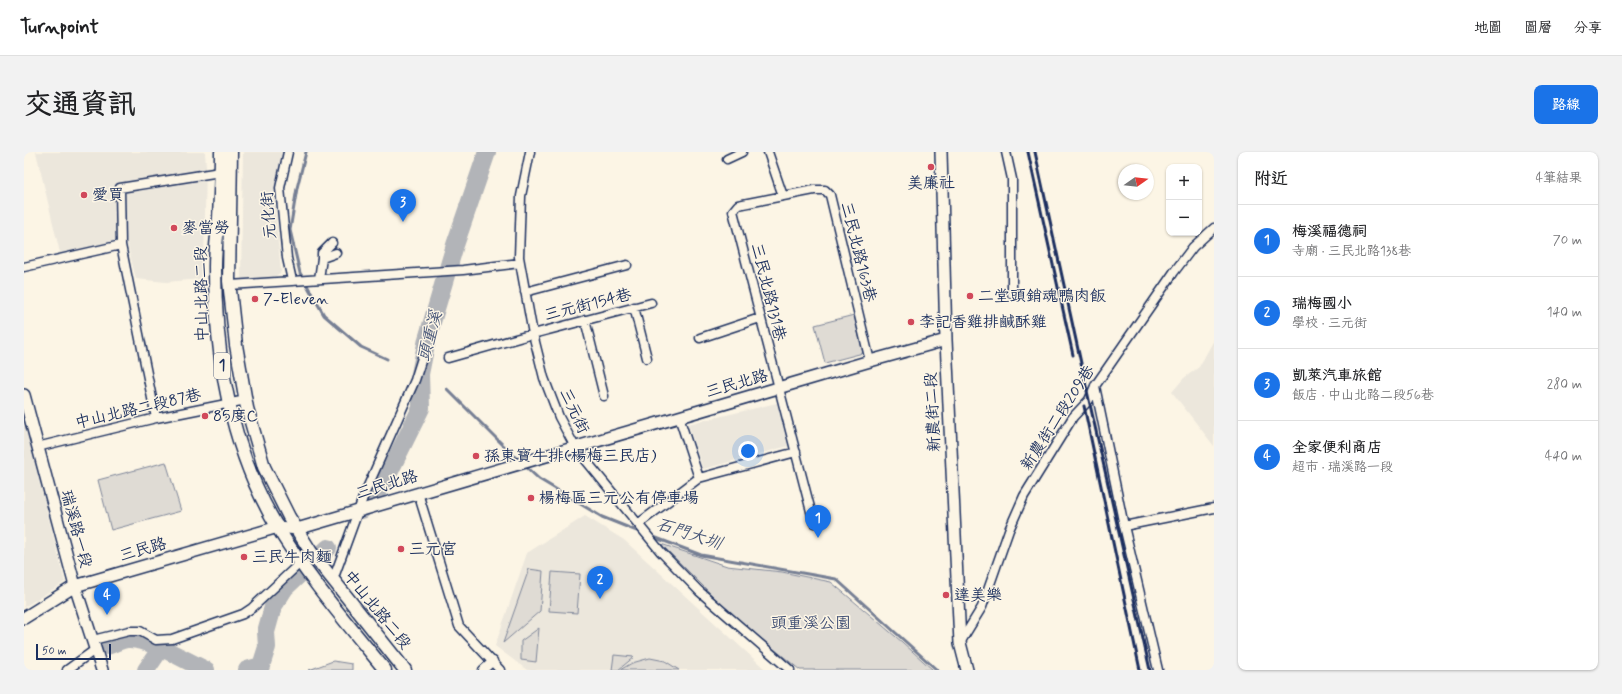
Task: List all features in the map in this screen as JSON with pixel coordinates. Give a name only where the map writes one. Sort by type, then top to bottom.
[{"type":"main road","name":"中山北路二段","points":[[221,152],[215,266],[220,352],[230,404],[246,464],[278,527],[300,563],[385,670]]},
{"type":"main road","name":"中山北路二段","points":[[232,152],[230,285],[236,345],[246,400],[264,467],[288,517],[311,552],[405,670]]},
{"type":"street","name":"元化街","points":[[288,152],[280,188],[287,258],[294,278]]},
{"type":"street","name":"三元街","points":[[530,152],[521,196],[520,262],[532,334],[544,378],[559,417],[575,447],[660,552],[699,592],[790,670]]},
{"type":"street","points":[[727,159],[742,152]]},
{"type":"street","points":[[768,152],[783,196]]},
{"type":"street","name":"新農街二段","points":[[941,152],[946,340],[960,643],[967,670]]},
{"type":"street","points":[[1006,152],[1012,179],[1012,294]]},
{"type":"street","points":[[156,418],[121,245],[120,188],[220,172]]},
{"type":"street","name":"三民北路163巷","points":[[738,205],[814,190],[825,190],[830,195],[870,361]]},
{"type":"street","name":"三民北路131巷","points":[[738,205],[733,211],[814,523]]},
{"type":"street","name":"新農街二段209巷","points":[[960,643],[982,607],[1009,530],[1024,496],[1073,417],[1088,400],[1095,386],[1174,272],[1193,247],[1214,228]]},
{"type":"street","points":[[317,279],[322,253],[332,244]]},
{"type":"street","points":[[24,267],[121,245]]},
{"type":"street","points":[[322,258],[336,253]]},
{"type":"street","points":[[230,285],[294,278],[317,279],[463,270],[520,262]]},
{"type":"street","points":[[525,292],[627,265]]},
{"type":"street","name":"三元街154巷","points":[[448,358],[650,303]]},
{"type":"street","points":[[634,307],[647,358]]},
{"type":"street","points":[[700,338],[760,318]]},
{"type":"street","points":[[584,320],[604,396]]},
{"type":"street","name":"三民北路","points":[[278,527],[297,529],[946,340]]},
{"type":"street","points":[[333,580],[358,511],[415,380],[422,358]]},
{"type":"street","points":[[1095,386],[1124,526],[1158,670]]},
{"type":"street","name":"瑞溪路一段","points":[[24,395],[75,586],[102,670]]},
{"type":"street","name":"中山北路二段87巷","points":[[37,447],[156,418],[246,400]]},
{"type":"street","points":[[679,417],[699,478]]},
{"type":"street","points":[[640,527],[699,478],[796,452]]},
{"type":"street","points":[[418,493],[459,626],[500,670]]},
{"type":"street","points":[[1124,526],[1214,508]]},
{"type":"street","name":"三民路","points":[[24,618],[75,586],[278,527]]},
{"type":"street","points":[[67,670],[94,645],[129,631],[140,631],[156,640],[172,639],[243,614],[252,608],[300,563]]},
{"type":"street","points":[[483,670],[493,661]]},
{"type":"shaded area","points":[[36,152],[205,152],[204,259],[201,279],[166,282],[136,279],[126,239],[60,253]]},
{"type":"shaded area","points":[[243,152],[283,152],[274,197],[281,272],[273,278],[241,279]]},
{"type":"shaded area","points":[[1214,340],[1214,446],[1172,392],[1184,378],[1199,367]]},
{"type":"shaded area","points":[[777,403],[788,446],[703,469],[688,424]]},
{"type":"shaded area","points":[[24,420],[65,582],[24,607]]},
{"type":"shaded area","points":[[585,516],[624,540],[766,670],[527,670],[495,646],[527,553]]},
{"type":"green space","points":[[854,315],[863,353],[825,363],[815,325]]},
{"type":"green space","points":[[166,462],[181,511],[111,530],[98,480]]},
{"type":"green space","name":"頭重溪公園","points":[[661,544],[727,566],[782,572],[831,582],[933,670],[800,670],[732,615]]},
{"type":"green space","points":[[529,569],[543,571],[540,611],[503,643]]},
{"type":"green space","points":[[552,572],[580,574],[577,613],[549,611]]},
{"type":"green space","points":[[539,628],[536,662],[521,660],[521,641]]},
{"type":"green space","points":[[614,655],[634,657],[618,670],[612,670]]},
{"type":"green space","points":[[650,658],[665,661],[679,670],[620,670],[632,663]]},
{"type":"green space","points":[[333,661],[352,664],[352,670],[309,670]]},
{"type":"waterway","name":"石門大圳","points":[[306,152],[297,188],[290,230],[300,273],[324,315],[361,347],[387,359]]},
{"type":"waterway","name":"頭重溪","points":[[362,510],[384,483],[421,408],[420,374],[427,339],[455,245],[487,152]]},
{"type":"waterway","name":"石門大圳","points":[[447,389],[519,461]]},
{"type":"waterway","name":"石門大圳","points":[[525,466],[539,479],[602,517],[642,533]]},
{"type":"waterway","name":"石門大圳","points":[[651,536],[701,555],[836,579],[937,670]]},
{"type":"waterway","name":"頭重溪","points":[[247,670],[261,666],[267,647],[266,632],[273,607],[285,588],[328,548]]},
{"type":"waterway","name":"頭重溪","points":[[107,646],[126,639],[146,642],[206,670]]},
{"type":"waterway","name":"頭重溪","points":[[146,670],[161,648]]},
{"type":"railway","points":[[1028,152],[1073,355]]},
{"type":"railway","points":[[1035,152],[1150,670]]},
{"type":"railway","points":[[1084,406],[1140,670]]},
{"type":"place","name":"美廉社","points":[[931,167]]},
{"type":"place","name":"愛買","points":[[84,195]]},
{"type":"place","name":"凱萊汽車旅館","points":[[403,222]]},
{"type":"place","name":"麥當勞","points":[[174,228]]},
{"type":"place","name":"二堂頭銷魂鴨肉飯","points":[[970,296]]},
{"type":"place","name":"7-Eleven","points":[[255,299]]},
{"type":"place","name":"李記香雞排鹹酥雞","points":[[911,322]]},
{"type":"place","name":"85度C","points":[[205,416]]},
{"type":"place","name":"孫東寶牛排(楊梅三民店)","points":[[476,456]]},
{"type":"place","name":"楊梅區三元公有停車場","points":[[531,498]]},
{"type":"place","name":"梅溪福德祠","points":[[818,538]]},
{"type":"place","name":"三元宮","points":[[401,549]]},
{"type":"place","name":"三民牛肉麵","points":[[244,557]]},
{"type":"place","name":"達美樂","points":[[946,595]]},
{"type":"place","name":"瑞梅國小","points":[[600,599]]},
{"type":"place","name":"全家便利商店","points":[[107,615]]}]
